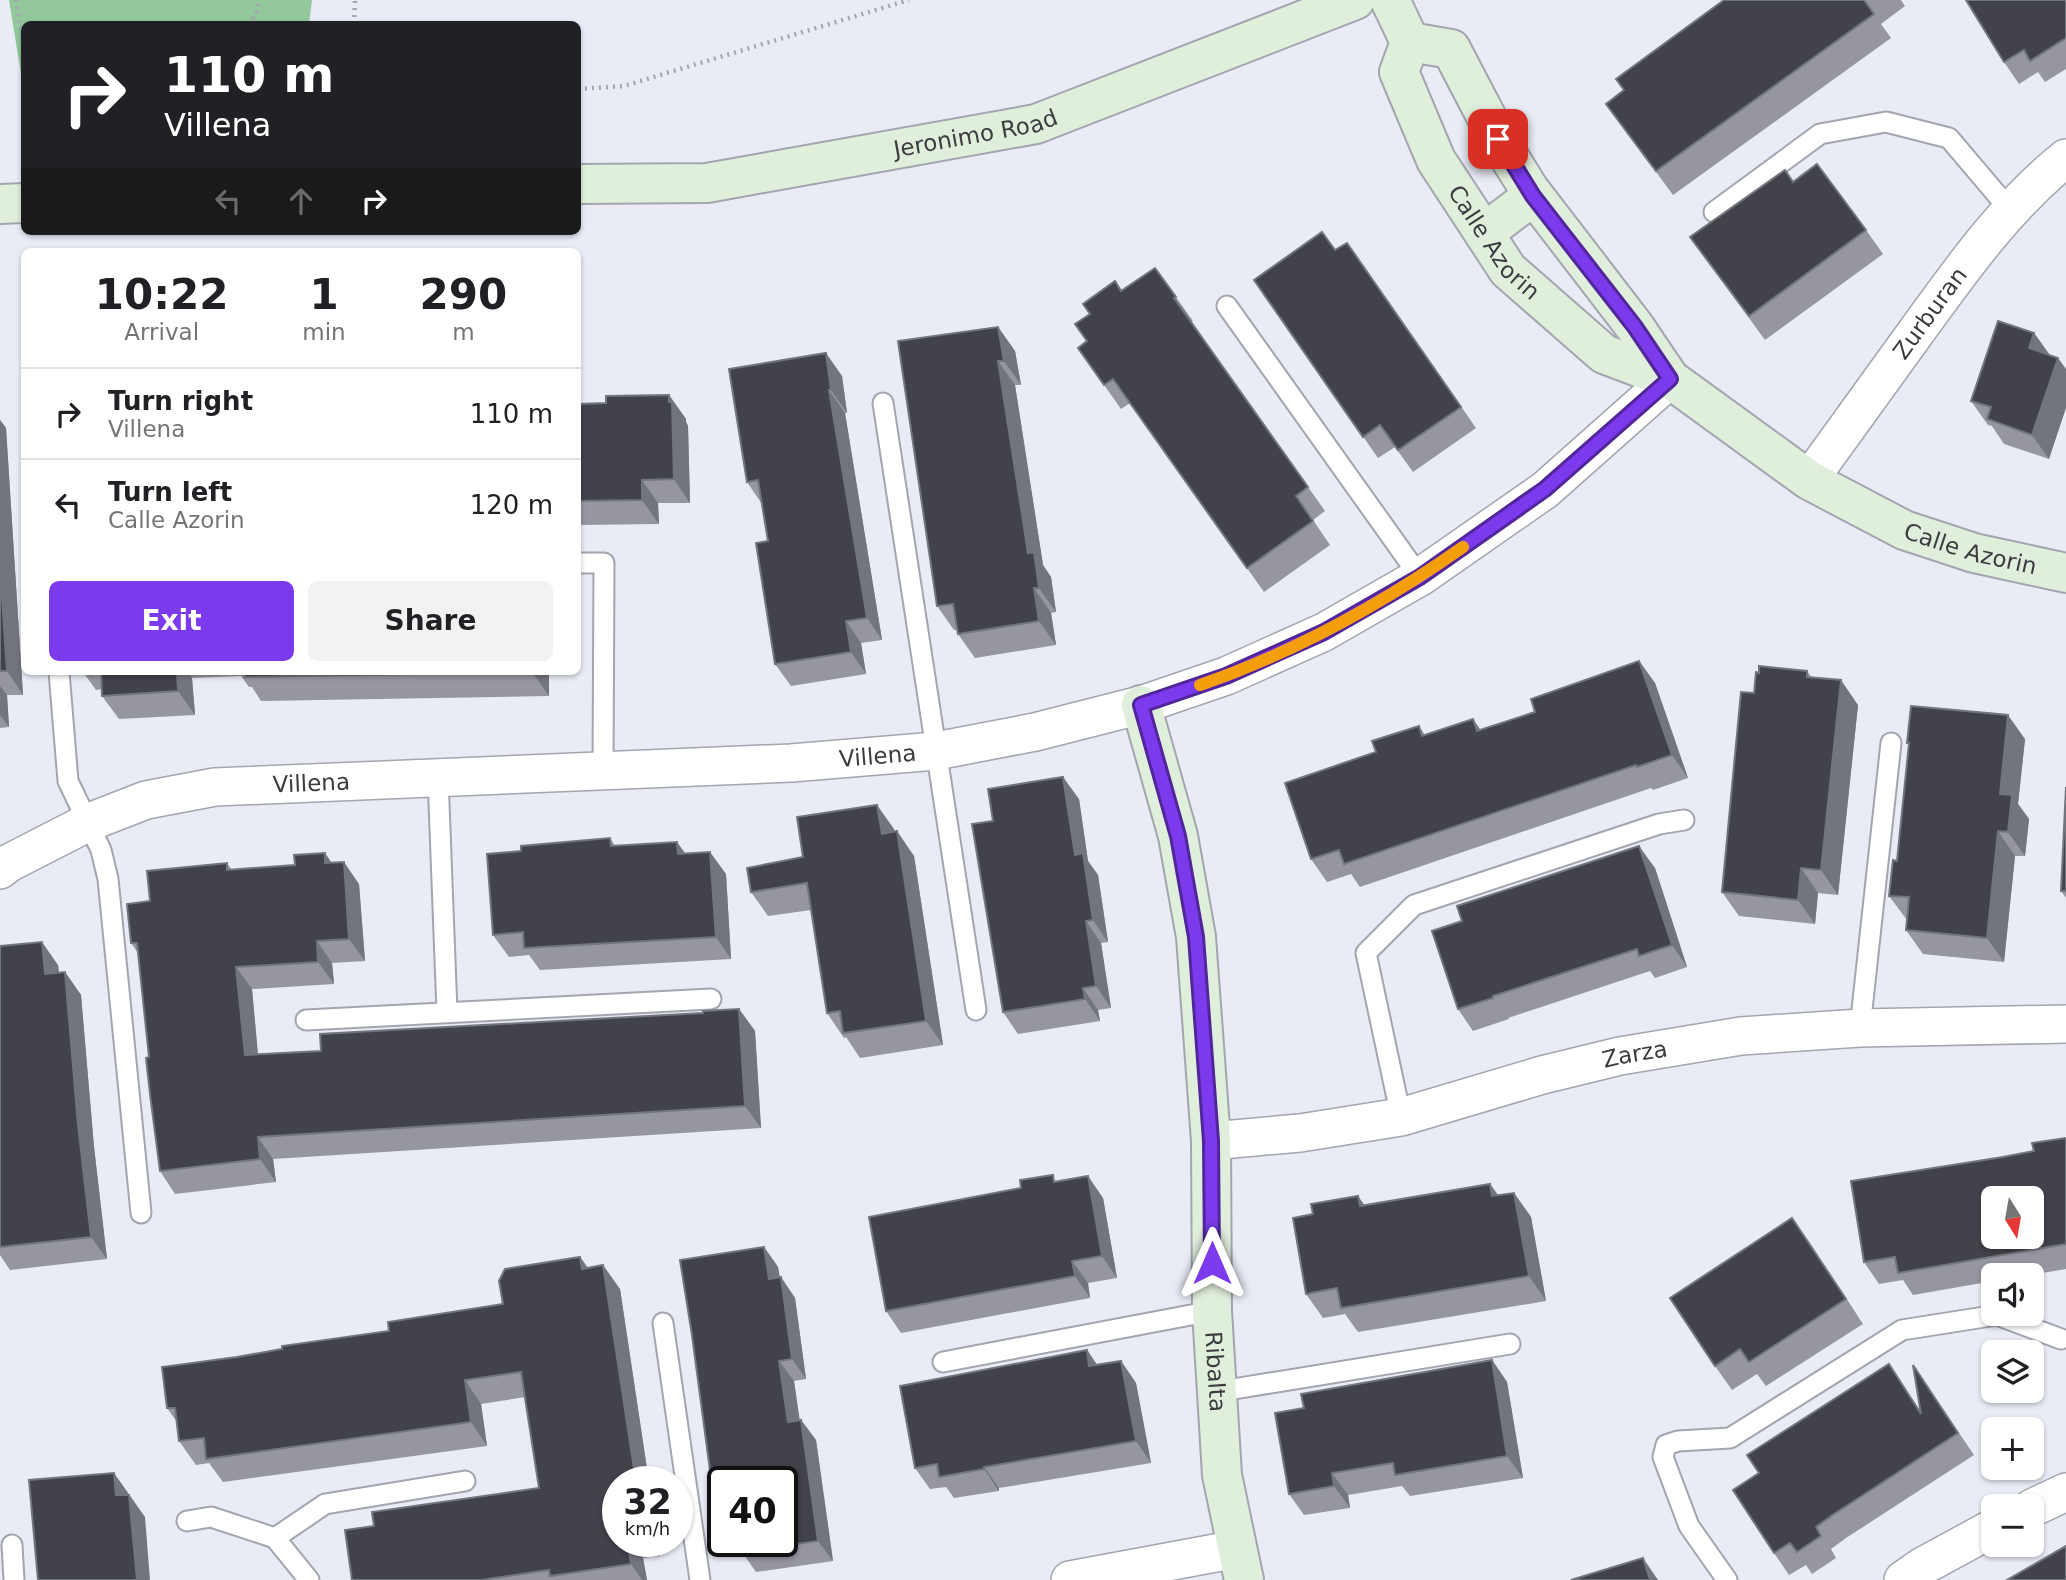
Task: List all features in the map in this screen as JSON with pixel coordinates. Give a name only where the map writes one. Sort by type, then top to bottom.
[{"type":"street","name":"Jeronimo Road","points":[[581,184],[707,183],[1036,124],[1355,0]]},
{"type":"street","points":[[1390,0],[1410,43]]},
{"type":"street","name":"Calle Azorin","points":[[1670,379],[1635,327],[1533,196],[1498,139],[1451,49],[1410,43],[1399,72],[1436,160],[1508,270],[1604,354],[1670,379],[1809,480],[1904,530],[1974,553],[2064,565]]},
{"type":"street","name":"Zurburan","points":[[1809,480],[1957,274],[2010,210],[2066,158]]},
{"type":"street","points":[[1484,233],[1533,196]]},
{"type":"street","points":[[0,204],[21,204]]},
{"type":"street","name":"Villena","points":[[0,870],[87,823],[146,800],[215,787],[791,763],[936,751],[1035,732],[1141,705],[1226,676],[1324,632],[1420,577],[1545,489],[1670,379]]},
{"type":"street","name":"Ribalta","points":[[1141,705],[1178,836],[1196,937],[1211,1141],[1215,1392],[1222,1475],[1240,1564]]},
{"type":"street","name":"Zarza","points":[[1211,1141],[1300,1133],[1401,1117],[1542,1075],[1620,1056],[1741,1036],[1860,1028],[2066,1024]]},
{"type":"street","points":[[2044,1502],[2066,1492]]},
{"type":"street","points":[[1919,1575],[1981,1536]]},
{"type":"street","points":[[1070,1580],[1240,1564]]},
{"type":"lane","points":[[1714,212],[1820,134],[1886,122],[1948,138],[2010,210]]},
{"type":"lane","points":[[1227,306],[1420,577]]},
{"type":"lane","points":[[883,403],[976,1010]]},
{"type":"lane","points":[[581,563],[604,563],[603,771]]},
{"type":"lane","points":[[59,675],[68,781],[101,850],[108,879],[141,1213]]},
{"type":"lane","points":[[1860,1028],[1891,743]]},
{"type":"lane","points":[[439,777],[447,1012]]},
{"type":"lane","points":[[1401,1117],[1366,953],[1414,905],[1659,824],[1684,820]]},
{"type":"lane","points":[[306,1020],[711,999]]},
{"type":"lane","points":[[943,1362],[1212,1311]]},
{"type":"lane","points":[[1727,1580],[1689,1526],[1663,1457],[1666,1445],[1678,1441],[1730,1438],[1902,1330],[1997,1315],[2061,1339]]},
{"type":"lane","points":[[663,1322],[700,1580]]},
{"type":"lane","points":[[1215,1392],[1510,1344]]},
{"type":"lane","points":[[275,1538],[325,1504],[465,1481]]},
{"type":"lane","points":[[187,1521],[211,1517],[275,1538],[309,1580]]},
{"type":"lane","points":[[12,1545],[15,1580]]},
{"type":"path","points":[[16,0],[21,30]]},
{"type":"path","points":[[251,21],[260,0]]},
{"type":"path","points":[[354,21],[355,0]]},
{"type":"path","points":[[581,89],[624,86],[909,0]]},
{"type":"green space","points":[[9,0],[312,0],[309,21],[21,21],[21,74]]},
{"type":"building","points":[[1724,0],[1864,0],[1874,14],[1656,171],[1606,104],[1624,90],[1616,79]]},
{"type":"building","points":[[1966,0],[2066,0],[2066,38],[2030,61],[2024,50],[2004,62]]},
{"type":"building","points":[[1817,164],[1866,230],[1749,316],[1690,237],[1785,170],[1793,182]]},
{"type":"building","points":[[1322,232],[1335,250],[1347,243],[1461,407],[1398,450],[1380,425],[1363,437],[1254,280]]},
{"type":"building","points":[[1155,268],[1308,487],[1296,496],[1313,521],[1247,568],[1113,379],[1104,385],[1078,348],[1087,341],[1075,324],[1090,314],[1083,304],[1115,281],[1121,291]]},
{"type":"building","points":[[1998,321],[2034,333],[2029,348],[2058,358],[2032,435],[1987,419],[1991,407],[1971,401]]},
{"type":"building","points":[[998,327],[1004,361],[998,361],[1028,553],[1034,552],[1039,588],[1034,588],[1039,621],[958,634],[953,604],[937,606],[898,341]]},
{"type":"building","points":[[826,353],[829,390],[867,618],[846,621],[851,652],[775,664],[756,543],[768,541],[758,480],[747,482],[729,369]]},
{"type":"building","points":[[669,395],[669,402],[672,402],[674,479],[642,480],[642,500],[581,501],[581,404],[606,403],[606,396]]},
{"type":"building","points":[[0,568],[7,671],[0,671]]},
{"type":"building","points":[[1639,661],[1672,755],[1344,864],[1339,850],[1311,859],[1285,783],[1376,752],[1372,741],[1419,726],[1422,736],[1473,719],[1477,731],[1535,712],[1531,699]]},
{"type":"building","points":[[1759,666],[1807,671],[1807,677],[1841,680],[1821,870],[1801,868],[1798,900],[1722,892],[1741,692],[1754,693]]},
{"type":"building","points":[[101,675],[177,675],[178,691],[102,696]]},
{"type":"building","points":[[245,675],[360,675],[245,677]]},
{"type":"building","points":[[1911,706],[2008,715],[2000,794],[2012,795],[2008,832],[1998,831],[1987,938],[1906,930],[1909,897],[1889,896],[1893,860],[1897,861]]},
{"type":"building","points":[[1063,777],[1075,855],[1083,853],[1093,920],[1086,921],[1096,986],[1083,988],[1085,999],[1003,1012],[972,824],[993,821],[988,789]]},
{"type":"building","points":[[2066,787],[2066,891],[2061,891]]},
{"type":"building","points":[[877,805],[882,834],[897,831],[926,1021],[843,1033],[840,1011],[827,1013],[807,883],[751,892],[747,868],[803,857],[797,817]]},
{"type":"building","points":[[610,838],[611,846],[677,842],[678,854],[710,852],[716,937],[524,948],[523,932],[493,935],[487,854],[521,851],[521,846]]},
{"type":"building","points":[[1639,846],[1672,945],[1639,956],[1637,949],[1458,1009],[1432,931],[1462,921],[1457,906]]},
{"type":"building","points":[[325,853],[325,863],[344,862],[349,939],[317,941],[318,962],[236,967],[245,1055],[321,1051],[320,1034],[739,1009],[745,1106],[258,1137],[260,1159],[160,1171],[146,1058],[149,1057],[137,943],[131,943],[127,904],[150,901],[147,871],[227,863],[227,870],[295,865],[294,855]]},
{"type":"building","points":[[42,942],[45,974],[65,972],[91,1237],[0,1247],[0,946]]},
{"type":"building","points":[[2066,1138],[2066,1244],[2044,1248],[2044,1186],[1981,1186],[1981,1250],[2031,1250],[1898,1273],[1895,1257],[1864,1262],[1851,1181],[2034,1151],[2032,1143]]},
{"type":"building","points":[[1053,1175],[1054,1182],[1088,1176],[1102,1256],[1072,1261],[1075,1276],[886,1311],[869,1217],[1021,1188],[1020,1180]]},
{"type":"building","points":[[1490,1184],[1492,1196],[1514,1193],[1529,1276],[1341,1308],[1337,1288],[1306,1294],[1293,1218],[1313,1214],[1311,1204],[1358,1196],[1360,1206]]},
{"type":"building","points":[[1792,1218],[1846,1299],[1749,1362],[1740,1349],[1715,1366],[1670,1298]]},
{"type":"building","points":[[764,1247],[769,1279],[781,1277],[792,1359],[779,1361],[788,1422],[801,1420],[818,1541],[798,1544],[798,1466],[709,1466],[680,1260]]},
{"type":"building","points":[[580,1257],[582,1269],[603,1265],[634,1466],[602,1466],[602,1557],[630,1557],[631,1564],[550,1576],[549,1570],[481,1580],[352,1580],[345,1530],[374,1526],[372,1512],[539,1488],[521,1372],[465,1380],[471,1422],[206,1459],[204,1438],[179,1441],[175,1408],[167,1408],[162,1367],[389,1331],[388,1322],[503,1304],[499,1281],[505,1269]]},
{"type":"building","points":[[1087,1350],[1089,1366],[1121,1361],[1136,1441],[939,1477],[937,1464],[915,1468],[900,1386]]},
{"type":"building","points":[[1492,1360],[1507,1456],[1395,1475],[1393,1463],[1332,1473],[1334,1486],[1289,1494],[1275,1413],[1304,1408],[1301,1394]]},
{"type":"building","points":[[1889,1364],[1921,1414],[1913,1365],[1958,1433],[1816,1527],[1821,1536],[1797,1552],[1790,1543],[1774,1553],[1733,1490],[1759,1473],[1747,1455]]},
{"type":"building","points":[[114,1473],[116,1495],[129,1495],[137,1580],[38,1580],[29,1480]]},
{"type":"building","points":[[2066,1546],[2066,1580],[2007,1580]]},
{"type":"building","points":[[1643,1558],[1650,1580],[1571,1580]]},
{"type":"slow traffic","points":[[1200,685],[1324,632],[1420,577],[1463,547]]},
{"type":"route","points":[[1212,1263],[1211,1141],[1196,937],[1178,836],[1141,705],[1226,676],[1324,632],[1420,577],[1545,489],[1670,379],[1635,327],[1533,196],[1498,139]]}]
